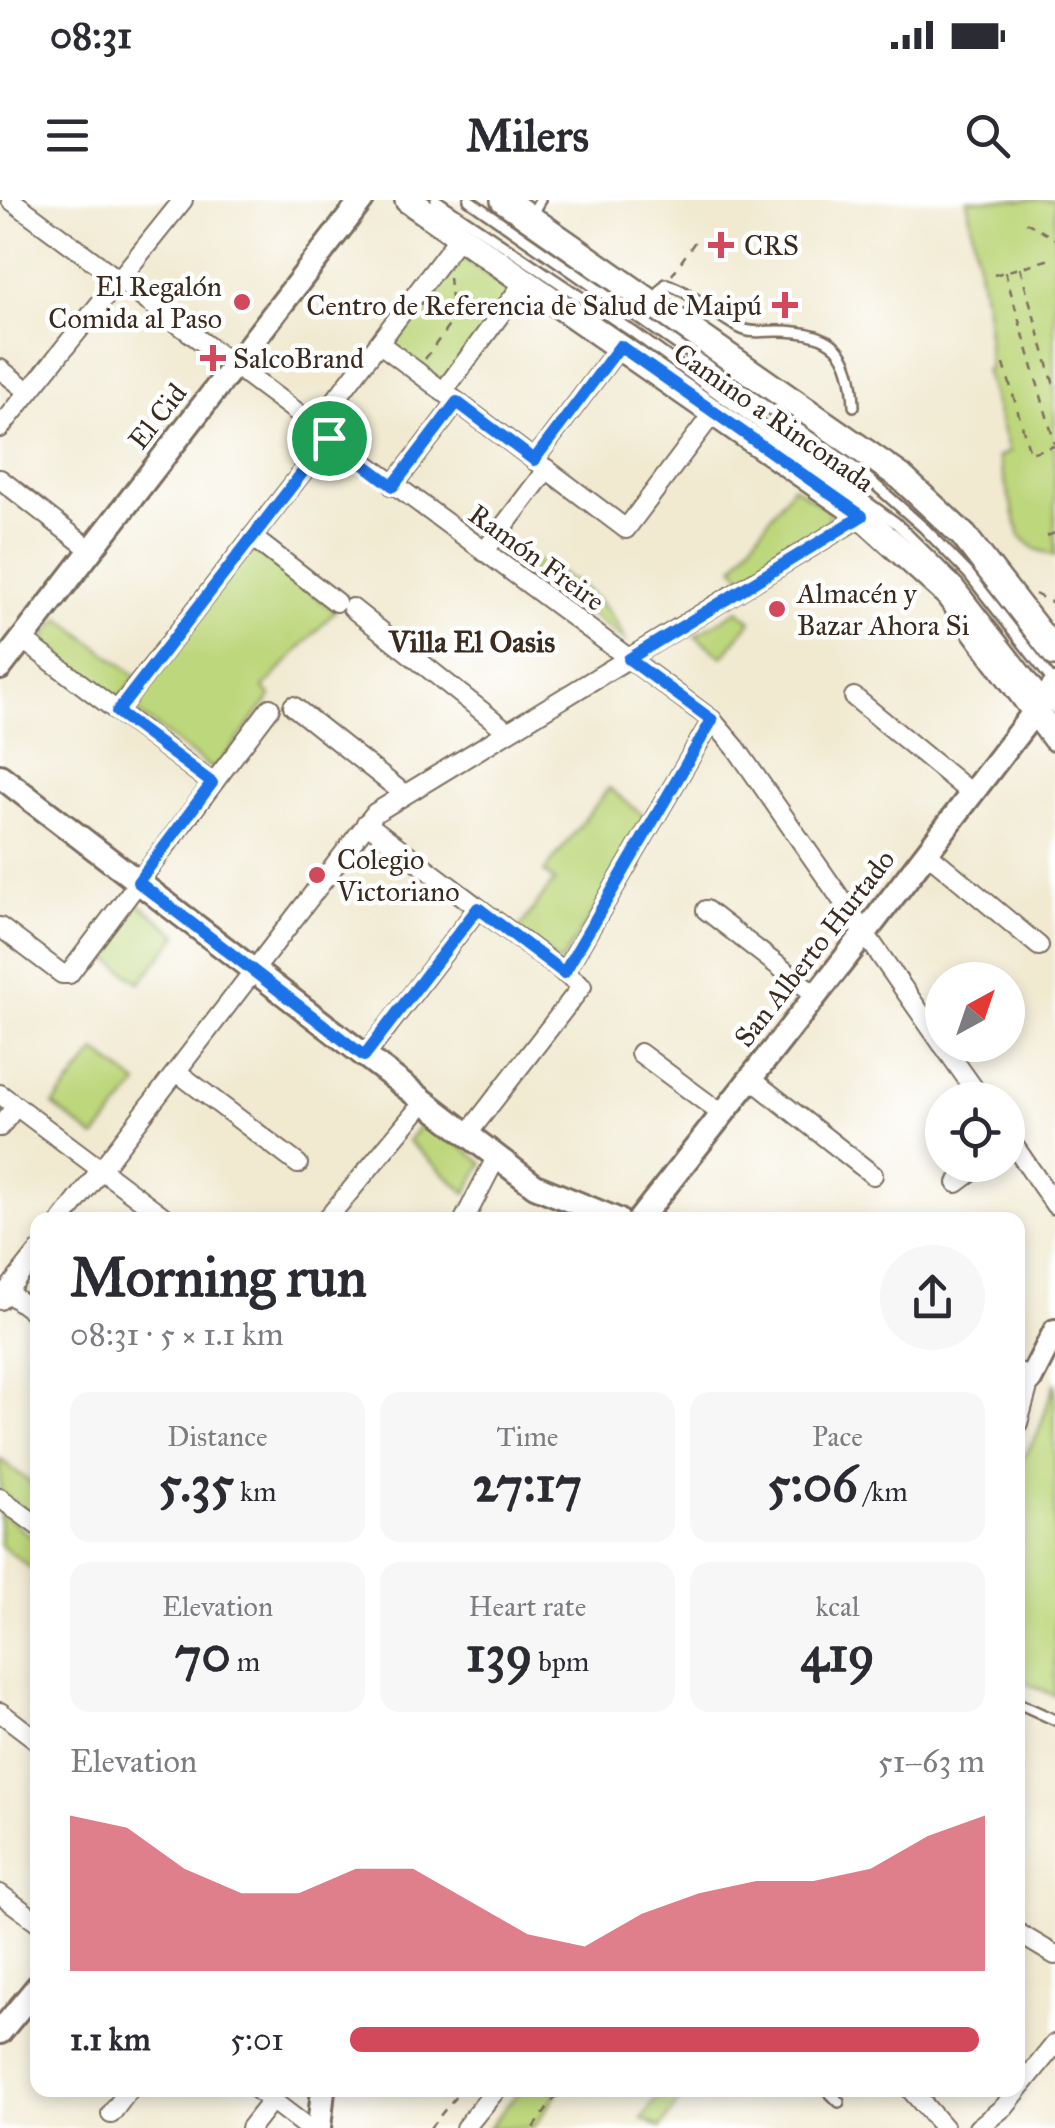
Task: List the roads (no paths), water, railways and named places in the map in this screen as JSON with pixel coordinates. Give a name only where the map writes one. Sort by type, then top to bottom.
[{"type":"main road","name":"Camino a Rinconada","points":[[408,200],[454,245],[525,280],[714,412],[869,511],[907,555],[1050,697],[1055,738]]},
{"type":"main road","name":"Camino a Rinconada","points":[[504,200],[535,209],[659,294],[910,485],[1025,598],[1055,653]]},
{"type":"main road","points":[[1025,598],[1039,615],[1055,618]]},
{"type":"street","name":"Ramón Freire","points":[[11,200],[712,720],[736,748],[925,1018]]},
{"type":"street","points":[[0,428],[183,200]]},
{"type":"street","name":"El Cid","points":[[0,668],[362,200]]},
{"type":"street","points":[[117,712],[252,537],[380,343],[454,245]]},
{"type":"street","points":[[393,486],[525,280]]},
{"type":"street","points":[[380,343],[626,529],[714,412]]},
{"type":"street","points":[[484,552],[620,346]]},
{"type":"street","points":[[0,369],[28,391]]},
{"type":"street","points":[[0,479],[91,550]]},
{"type":"street","points":[[68,1212],[382,806],[869,511]]},
{"type":"street","points":[[252,537],[507,731]]},
{"type":"street","points":[[22,639],[212,783]]},
{"type":"street","points":[[854,697],[972,795]]},
{"type":"street","name":"San Alberto Hurtado","points":[[645,1212],[1050,697]]},
{"type":"street","points":[[293,706],[403,793]]},
{"type":"street","points":[[0,927],[66,975],[270,708]]},
{"type":"street","points":[[564,973],[712,720]]},
{"type":"street","points":[[0,776],[496,1158],[535,1186],[598,1212]]},
{"type":"street","points":[[366,823],[582,986],[468,1134]]},
{"type":"street","points":[[927,853],[1039,946]]},
{"type":"street","points":[[364,1056],[478,908]]},
{"type":"street","points":[[706,910],[816,995]]},
{"type":"street","points":[[640,1052],[722,1114]]},
{"type":"street","points":[[177,1072],[298,1164]]},
{"type":"street","points":[[750,1078],[873,1174]]},
{"type":"street","points":[[0,1094],[157,1212]]},
{"type":"street","points":[[333,1212],[424,1102]]},
{"type":"street","points":[[0,1127],[16,1106]]},
{"type":"street","points":[[468,1212],[496,1158]]},
{"type":"street","points":[[1025,1163],[1055,1205]]},
{"type":"street","points":[[30,1262],[3,1296],[30,1311]]},
{"type":"street","points":[[1025,1376],[1055,1331]]},
{"type":"street","points":[[0,1498],[30,1520]]},
{"type":"street","points":[[0,1712],[30,1735]]},
{"type":"street","points":[[0,1894],[30,1916]]},
{"type":"street","points":[[1025,1939],[1055,1955]]},
{"type":"street","points":[[0,2032],[30,1996]]},
{"type":"street","points":[[1025,2081],[1055,2044]]},
{"type":"street","points":[[111,2114],[124,2097]]},
{"type":"street","points":[[250,2128],[264,2097]]},
{"type":"street","points":[[268,2097],[308,2128]]},
{"type":"street","points":[[320,2128],[322,2097]]},
{"type":"street","points":[[465,2128],[490,2097]]},
{"type":"street","points":[[916,2097],[944,2128]]},
{"type":"street","points":[[978,2128],[1012,2097]]},
{"type":"lane","points":[[436,200],[633,332],[869,511],[914,540],[958,584],[1050,697]]},
{"type":"lane","points":[[469,200],[862,473],[968,573],[1050,697]]},
{"type":"lane","points":[[659,294],[682,290],[750,332],[806,332],[829,341],[850,366],[854,406]]},
{"type":"lane","points":[[1025,1706],[1055,1720]]},
{"type":"lane","points":[[834,2097],[839,2102]]},
{"type":"place","name":"CRS","points":[[721,245]]},
{"type":"place","name":"El Regalón Comida al Paso","points":[[242,302]]},
{"type":"place","name":"Centro de Referencia de Salud de Maipú","points":[[785,305]]},
{"type":"place","name":"SalcoBrand","points":[[213,358]]},
{"type":"place","name":"Almacén y Bazar Ahora Si","points":[[777,609]]},
{"type":"place","name":"Colegio Victoriano","points":[[317,875]]},
{"type":"district","name":"Villa El Oasis","points":[[472,642]]}]
